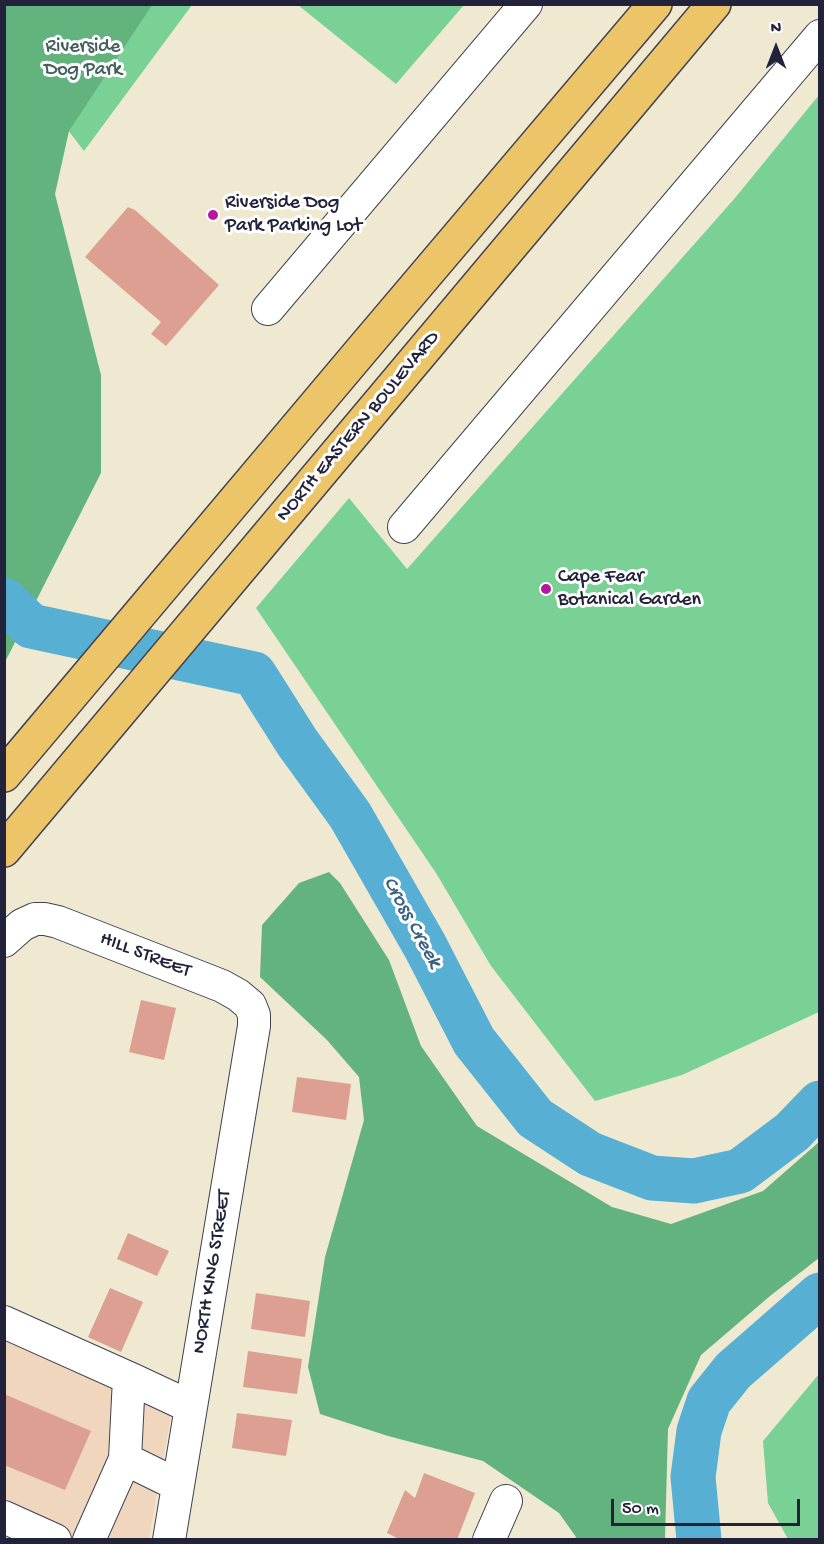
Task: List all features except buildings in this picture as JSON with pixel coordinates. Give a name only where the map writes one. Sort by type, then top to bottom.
[{"type":"highway","points":[[7,771],[655,4]]},
{"type":"highway","name":"NORTH EASTERN BOULEVARD","points":[[4,850],[714,4]]},
{"type":"street","points":[[268,309],[526,4]]},
{"type":"street","points":[[404,527],[819,36]]},
{"type":"street","name":"HILL STREET","points":[[4,940],[22,924],[35,919],[57,922],[222,986],[238,994],[250,1005]]},
{"type":"street","name":"NORTH KING STREET","points":[[169,1539],[254,1026],[254,1015],[250,1005]]},
{"type":"street","points":[[4,1322],[191,1407]]},
{"type":"street","points":[[89,1539],[125,1459],[129,1378]]},
{"type":"street","points":[[125,1459],[178,1485]]},
{"type":"street","points":[[489,1539],[506,1501]]},
{"type":"street","points":[[5,1517],[55,1539]]},
{"type":"shaded area","points":[[4,1306],[177,1382],[149,1539],[5,1539]]},
{"type":"green space","points":[[5,4],[152,5],[69,131],[55,194],[101,375],[101,473],[5,662]]},
{"type":"green space","points":[[464,4],[396,84],[298,5]]},
{"type":"green space","name":"Riverside Dog Park","points":[[5,5],[192,5],[84,151],[5,48]]},
{"type":"green space","name":"Cape Fear Botanical Garden","points":[[819,95],[819,1012],[682,1075],[595,1101],[491,966],[436,873],[256,608],[349,498],[407,569],[735,198]]},
{"type":"green space","points":[[329,872],[340,883],[389,960],[421,1046],[477,1126],[612,1207],[671,1224],[763,1191],[819,1142],[819,1258],[701,1355],[668,1429],[665,1539],[575,1539],[576,1537],[559,1513],[483,1461],[388,1436],[320,1414],[308,1367],[325,1257],[364,1120],[359,1077],[327,1040],[260,977],[262,925],[299,883]]},
{"type":"green space","points":[[819,1374],[819,1539],[788,1539],[768,1503],[763,1441]]},
{"type":"waterway","name":"Cross Creek","points":[[4,600],[31,626],[254,674],[297,742],[350,815],[425,946],[474,1041],[535,1118],[590,1154],[652,1178],[694,1181],[740,1171],[792,1132],[820,1103]]},
{"type":"waterway","name":"Cross Creek","points":[[699,1540],[693,1477],[699,1431],[709,1401],[733,1371],[820,1295]]},
{"type":"place","name":"Riverside Dog Park Parking Lot","points":[[213,215]]},
{"type":"place","name":"Cape Fear Botanical Garden","points":[[546,589]]}]
